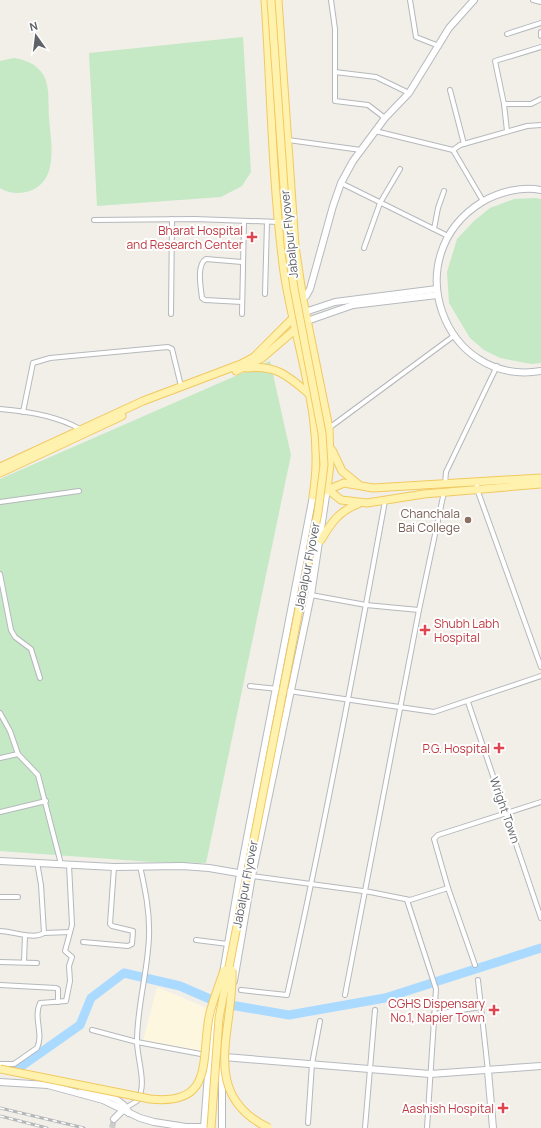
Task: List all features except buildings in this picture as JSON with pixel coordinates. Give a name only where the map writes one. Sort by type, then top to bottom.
[{"type":"main road","points":[[265,0],[279,222],[289,303],[316,429],[317,476],[313,496]]},
{"type":"main road","name":"Jabalpur Flyover","points":[[209,1128],[219,1018],[315,527],[324,465],[322,433],[294,288],[288,245],[271,0]]},
{"type":"main road","points":[[278,0],[292,220],[305,312],[329,428],[330,446],[328,489]]},
{"type":"main road","points":[[267,34],[280,34]]},
{"type":"main road","points":[[0,467],[143,401],[222,372],[254,357],[293,318],[305,312]]},
{"type":"main road","points":[[0,472],[140,407],[242,368],[262,358],[295,329],[307,321]]},
{"type":"main road","points":[[242,368],[261,367],[279,370],[309,393]]},
{"type":"main road","points":[[330,446],[336,463],[342,472],[359,484]]},
{"type":"main road","points":[[317,476],[328,489],[341,500],[360,503],[386,501],[444,488]]},
{"type":"main road","points":[[313,496],[344,483],[359,484],[373,488],[444,488],[541,478]]},
{"type":"main road","points":[[477,485],[541,484]]},
{"type":"main road","points":[[321,540],[338,515],[348,508],[360,503]]},
{"type":"main road","points":[[0,1069],[150,1099],[176,1100],[185,1096],[192,1090],[203,1073],[210,1016],[225,967],[230,961]]},
{"type":"main road","points":[[230,961],[232,972],[225,1063],[227,1082],[236,1103],[244,1113],[255,1121],[269,1128]]},
{"type":"street","points":[[332,0],[334,18],[335,100],[368,105],[385,118]]},
{"type":"street","points":[[410,0],[416,37],[439,46]]},
{"type":"street","points":[[289,303],[303,300],[310,289],[341,183],[361,150],[385,118],[409,93],[449,28],[474,0]]},
{"type":"street","points":[[533,0],[541,2]]},
{"type":"street","points":[[507,34],[541,23]]},
{"type":"street","points":[[507,131],[504,104],[495,61],[541,47]]},
{"type":"street","points":[[335,72],[376,77],[409,93]]},
{"type":"street","points":[[450,90],[464,144]]},
{"type":"street","points":[[504,104],[531,104],[541,99]]},
{"type":"street","points":[[375,131],[454,150],[464,144],[507,131],[528,126],[541,125]]},
{"type":"street","points":[[288,140],[361,150]]},
{"type":"street","points":[[454,150],[483,201]]},
{"type":"street","points":[[364,248],[380,203],[400,169]]},
{"type":"street","points":[[341,183],[448,236]]},
{"type":"street","points":[[541,190],[513,190],[490,197],[470,209],[448,236],[442,247],[436,270],[437,292],[444,319],[459,342],[479,359],[503,369],[530,373],[541,371]]},
{"type":"street","points":[[434,229],[438,208],[444,191]]},
{"type":"street","points":[[94,220],[172,219],[279,222],[292,220]]},
{"type":"street","points":[[171,314],[172,219]]},
{"type":"street","points":[[242,314],[244,221]]},
{"type":"street","points":[[265,294],[267,222]]},
{"type":"street","points":[[242,262],[206,259],[200,268],[202,298],[205,300],[242,302]]},
{"type":"street","points":[[305,312],[335,302],[437,292]]},
{"type":"street","points":[[307,321],[353,305],[437,292]]},
{"type":"street","points":[[329,428],[455,335]]},
{"type":"street","points":[[23,412],[33,363],[50,358],[168,347],[172,349],[181,386]]},
{"type":"street","points":[[345,995],[446,472],[497,366]]},
{"type":"street","points":[[0,409],[23,412],[68,422],[81,430]]},
{"type":"street","points":[[477,485],[541,667]]},
{"type":"street","points":[[222,1128],[222,1057],[232,993],[252,876],[311,595],[328,489]]},
{"type":"street","points":[[0,502],[79,491]]},
{"type":"street","points":[[0,1082],[48,1084],[103,1100],[140,1118],[164,1125],[209,1128],[210,1056],[219,991],[313,496]]},
{"type":"street","points":[[241,990],[287,995],[312,885],[350,700],[366,604],[386,501]]},
{"type":"street","points":[[0,574],[1,593],[11,630],[15,637],[31,649],[40,678]]},
{"type":"street","points":[[311,595],[366,604],[419,610]]},
{"type":"street","points":[[250,686],[276,688],[290,692],[434,712],[468,702],[541,676]]},
{"type":"street","name":"Wright Town","points":[[468,702],[541,918]]},
{"type":"street","points":[[0,713],[10,732],[18,754],[38,774],[46,801],[60,864]]},
{"type":"street","points":[[0,758],[18,754]]},
{"type":"street","points":[[0,812],[46,801]]},
{"type":"street","points":[[475,965],[448,888],[434,839],[438,835],[541,802]]},
{"type":"street","points":[[0,861],[114,867],[140,866],[209,868],[407,900],[448,888]]},
{"type":"street","points":[[37,862],[41,885],[44,933]]},
{"type":"street","points":[[0,1064],[14,1064],[37,1048],[40,1035],[38,1023],[39,1006],[41,1002],[66,1001],[69,985],[69,966],[72,957],[65,951],[72,925],[69,865]]},
{"type":"street","points":[[114,1119],[137,1101],[141,1093],[137,1042],[142,982],[149,935],[145,890],[140,866]]},
{"type":"street","points":[[82,942],[128,946],[132,944],[133,931],[112,926],[110,924],[114,867]]},
{"type":"street","points":[[0,898],[18,897]]},
{"type":"street","points":[[407,900],[436,988],[427,1128]]},
{"type":"street","points":[[0,931],[40,935],[44,933],[70,932]]},
{"type":"street","points":[[24,962],[25,934]]},
{"type":"street","points":[[196,940],[228,944]]},
{"type":"street","points":[[0,962],[37,963]]},
{"type":"street","points":[[478,980],[493,1128]]},
{"type":"street","points":[[0,985],[56,988],[58,990],[58,1002]]},
{"type":"street","points":[[434,1014],[481,1007]]},
{"type":"street","points":[[365,1128],[375,1010]]},
{"type":"street","points":[[308,1123],[312,1064],[320,1021]]},
{"type":"street","points":[[92,1030],[137,1042],[210,1056],[430,1074],[541,1066]]},
{"type":"street","points":[[0,1078],[59,1082],[119,1101],[126,1110]]},
{"type":"shaded area","points":[[157,987],[209,1009],[203,1052],[143,1041]]},
{"type":"green space","points":[[243,37],[251,172],[242,186],[221,197],[97,206],[89,53]]},
{"type":"green space","points":[[14,58],[27,61],[38,68],[46,80],[52,150],[49,172],[44,181],[37,188],[19,193],[9,192],[0,188],[0,61]]},
{"type":"green space","points":[[514,199],[541,199],[541,363],[531,364],[500,358],[484,350],[470,338],[449,303],[447,272],[457,239],[474,221],[490,208]]},
{"type":"green space","points":[[270,361],[291,455],[206,863],[152,862],[0,851],[0,479]]},
{"type":"waterway","points":[[0,1067],[23,1065],[80,1025],[91,998],[124,973],[180,986],[219,1003],[289,1015],[385,998],[541,948]]},
{"type":"tunnel","points":[[112,1128],[114,1119]]},
{"type":"railway","points":[[0,1108],[84,1128]]},
{"type":"railway","points":[[0,1116],[47,1128]]},
{"type":"place","name":"Bharat Hospital and Research Center","points":[[252,237]]},
{"type":"place","name":"Chanchala Bai College","points":[[468,520]]},
{"type":"place","name":"Shubh Labh Hospital","points":[[425,630]]},
{"type":"place","name":"P.G. Hospital","points":[[499,748]]},
{"type":"place","name":"CGHS Dispensary No.1, Napier Town","points":[[494,1010]]},
{"type":"place","name":"Aashish Hospital","points":[[503,1108]]}]
